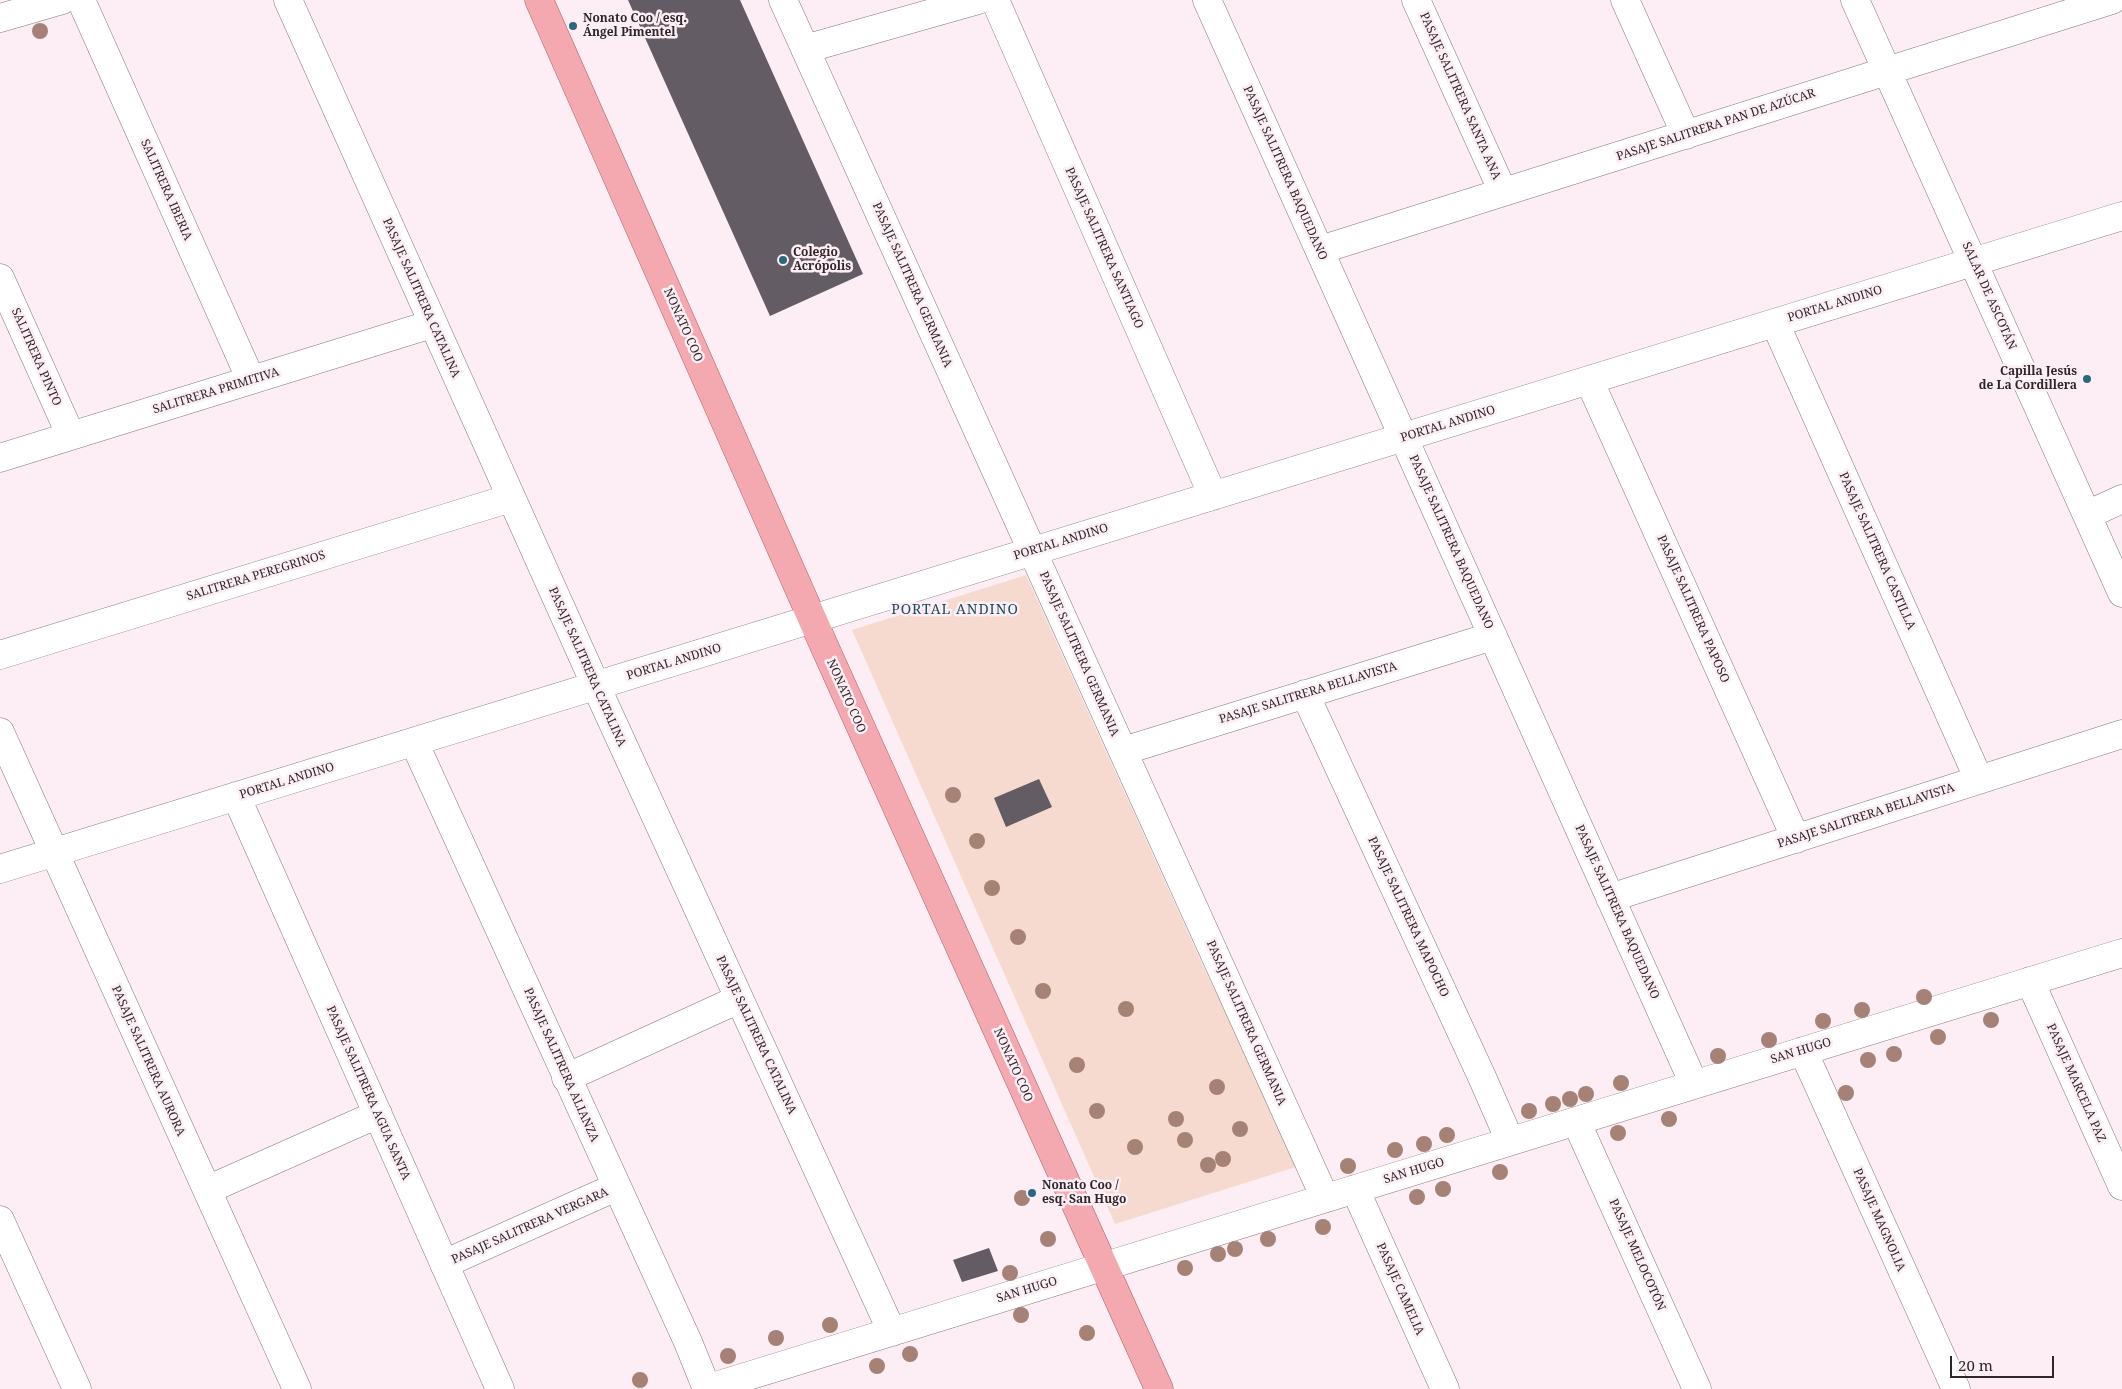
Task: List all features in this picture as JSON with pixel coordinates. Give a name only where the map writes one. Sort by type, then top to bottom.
[{"type":"main road","name":"NONATO COO","points":[[540,0],[812,620],[1159,1389]]},
{"type":"street","points":[[16,10],[62,0]]},
{"type":"street","name":"SALITRERA IBERIA","points":[[82,0],[251,380]]},
{"type":"street","name":"PASAJE SALITRERA CATALINA","points":[[288,0],[596,686],[892,1332]]},
{"type":"street","name":"PASAJE SALITRERA GERMANIA","points":[[783,0],[1325,1198]]},
{"type":"street","points":[[806,49],[978,0]]},
{"type":"street","name":"PASAJE SALITRERA SANTIAGO","points":[[995,0],[1213,496]]},
{"type":"street","name":"PASAJE SALITRERA BAQUEDANO","points":[[1207,0],[1694,1084]]},
{"type":"street","name":"PASAJE SALITRERA SANTA ANA","points":[[1416,0],[1503,192]]},
{"type":"street","points":[[1625,0],[1686,135]]},
{"type":"street","name":"SALAR DE ASCOTÁN","points":[[1855,0],[2122,593]]},
{"type":"street","name":"PASAJE SALITRERA PAN DE AZÚCAR","points":[[1320,250],[1887,71],[2083,4],[2112,0]]},
{"type":"street","name":"PORTAL ANDINO","points":[[0,869],[2122,216]]},
{"type":"street","name":"SALITRERA PINTO","points":[[0,278],[71,436]]},
{"type":"street","name":"PASAJE SALITRERA CASTILLA","points":[[1775,323],[1979,780]]},
{"type":"street","name":"SALITRERA PRIMITIVA","points":[[0,458],[432,324]]},
{"type":"street","name":"PASAJE SALITRERA PAPOSO","points":[[1589,380],[1796,838]]},
{"type":"street","name":"SALITRERA PEREGRINOS","points":[[0,655],[511,498]]},
{"type":"street","points":[[2087,515],[2122,499]]},
{"type":"street","name":"PASAJE SALITRERA BELLAVISTA","points":[[1123,751],[1493,636]]},
{"type":"street","name":"PASAJE SALITRERA MAPOCHO","points":[[1305,694],[1482,1077],[1510,1142]]},
{"type":"street","name":"PASAJE SALITRERA AURORA","points":[[0,732],[297,1389]]},
{"type":"street","name":"PASAJE SALITRERA BELLAVISTA","points":[[1610,898],[2122,734]]},
{"type":"street","name":"PASAJE SALITRERA ALIANZA","points":[[414,742],[688,1342],[707,1389]]},
{"type":"street","name":"PASAJE SALITRERA AGUA SANTA","points":[[236,796],[500,1389]]},
{"type":"street","name":"SAN HUGO","points":[[707,1389],[2122,953]]},
{"type":"street","name":"PASAJE MARCELA PAZ","points":[[2030,981],[2122,1186]]},
{"type":"street","points":[[566,1078],[739,999]]},
{"type":"street","name":"PASAJE MAGNOLIA","points":[[1803,1051],[1956,1389]]},
{"type":"street","points":[[207,1190],[378,1114]]},
{"type":"street","name":"PASAJE MELOCOTÓN","points":[[1576,1121],[1697,1389]]},
{"type":"street","name":"PASAJE SALITRERA VERGARA","points":[[444,1264],[616,1187]]},
{"type":"street","name":"PASAJE CAMELIA","points":[[1355,1189],[1445,1389]]},
{"type":"street","points":[[0,1220],[78,1389]]},
{"type":"shaded area","points":[[1026,575],[1200,959],[1299,1166],[1115,1224],[852,630]]},
{"type":"building","points":[[628,0],[740,0],[863,274],[770,316]]},
{"type":"building","points":[[1039,779],[1052,807],[1006,827],[994,798]]},
{"type":"building","points":[[989,1248],[998,1271],[962,1282],[953,1260]]},
{"type":"place","name":"Nonato Coo / esq. Ángel Pimentel","points":[[573,26]]},
{"type":"place","name":"Colegio Acrópolis","points":[[783,260]]},
{"type":"place","name":"Capilla Jesús de La Cordillera","points":[[2087,379]]},
{"type":"place","name":"Nonato Coo / esq. San Hugo","points":[[1032,1193]]},
{"type":"district","name":"PORTAL ANDINO","points":[[955,610]]}]
